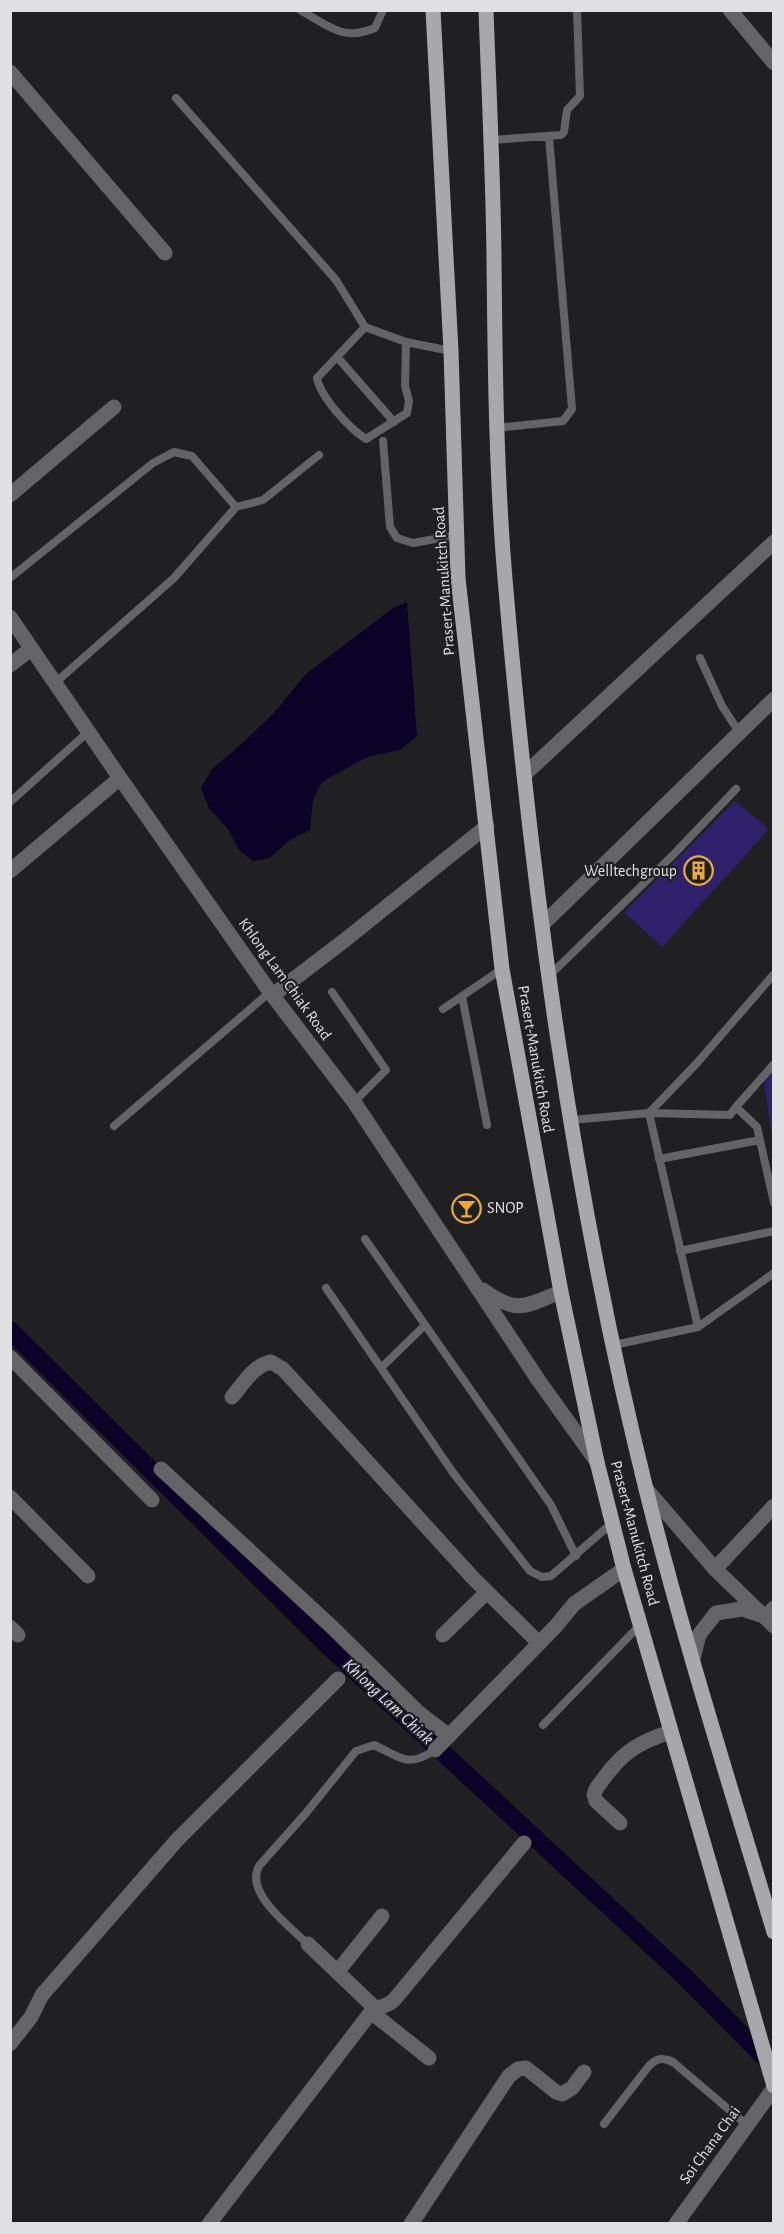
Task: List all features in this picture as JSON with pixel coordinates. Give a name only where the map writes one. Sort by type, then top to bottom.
[{"type":"main road","name":"Prasert-Manukitch Road","points":[[433,10],[451,351],[458,578],[502,969],[561,1292],[597,1462],[624,1569],[773,2084]]},
{"type":"main road","name":"Prasert-Manukitch Road","points":[[486,10],[491,140],[496,428],[505,577],[549,976],[591,1234],[646,1489],[693,1659],[774,1932]]},
{"type":"street","points":[[730,10],[774,63]]},
{"type":"street","points":[[10,72],[165,253]]},
{"type":"street","points":[[10,495],[114,407]]},
{"type":"street","points":[[525,774],[774,542]]},
{"type":"street","name":"Khlong Lam Chiak Road","points":[[10,617],[272,994],[354,1102],[474,1283],[500,1302],[519,1307],[561,1292]]},
{"type":"street","points":[[10,665],[31,649]]},
{"type":"street","points":[[543,924],[774,699]]},
{"type":"street","points":[[10,871],[120,778]]},
{"type":"street","points":[[272,994],[345,940],[487,826]]},
{"type":"street","points":[[474,1283],[539,1381],[597,1462]]},
{"type":"street","points":[[12,1361],[152,1500]]},
{"type":"street","points":[[232,1397],[264,1363],[271,1362],[283,1369],[487,1592],[539,1643]]},
{"type":"street","points":[[161,1469],[333,1628],[444,1741],[574,1604],[624,1569]]},
{"type":"street","points":[[646,1489],[715,1569],[771,1617]]},
{"type":"street","points":[[10,1497],[88,1576]]},
{"type":"street","points":[[715,1569],[774,1506]]},
{"type":"street","points":[[442,1635],[487,1592]]},
{"type":"street","points":[[693,1659],[699,1635],[716,1613],[742,1609],[771,1617]]},
{"type":"street","points":[[10,2044],[31,2017],[42,1995],[177,1840],[338,1678]]},
{"type":"street","points":[[620,1823],[596,1801],[594,1795],[596,1789],[630,1749],[647,1739],[671,1732]]},
{"type":"street","points":[[209,2223],[373,2010],[388,2006],[394,2000],[524,1843]]},
{"type":"street","points":[[338,1971],[382,1916]]},
{"type":"street","points":[[308,1944],[338,1971],[373,2010],[429,2058]]},
{"type":"street","points":[[411,2223],[509,2076],[519,2069],[526,2068],[556,2092],[562,2094],[572,2088],[584,2072]]},
{"type":"street","name":"Soi Chana Chai","points":[[676,2223],[747,2125],[773,2084]]},
{"type":"lane","points":[[300,10],[343,33],[361,34],[375,28],[383,10]]},
{"type":"lane","points":[[491,140],[549,137],[561,135],[564,132],[567,110],[580,96],[577,10]]},
{"type":"lane","points":[[176,98],[336,280],[365,327],[406,342],[451,351]]},
{"type":"lane","points":[[496,428],[563,422],[572,409],[549,137]]},
{"type":"lane","points":[[365,327],[317,378],[319,388],[334,408],[358,435],[366,440],[407,413],[409,401],[405,386],[406,342]]},
{"type":"lane","points":[[338,358],[394,422]]},
{"type":"lane","points":[[383,441],[390,527],[397,538],[413,543],[457,535]]},
{"type":"lane","points":[[10,578],[153,463],[174,452],[192,456],[236,507]]},
{"type":"lane","points":[[55,683],[174,578],[236,507],[263,500],[320,455]]},
{"type":"lane","points":[[700,658],[722,706],[738,732]]},
{"type":"lane","points":[[10,802],[88,732]]},
{"type":"lane","points":[[549,976],[674,854],[736,789]]},
{"type":"lane","points":[[443,1009],[502,969]]},
{"type":"lane","points":[[649,1113],[697,1063],[774,974]]},
{"type":"lane","points":[[332,992],[386,1070],[354,1102]]},
{"type":"lane","points":[[114,1126],[272,994]]},
{"type":"lane","points":[[462,996],[487,1125]]},
{"type":"lane","points":[[572,1120],[649,1113],[730,1115],[774,1064]]},
{"type":"lane","points":[[736,1107],[757,1127],[774,1203]]},
{"type":"lane","points":[[649,1113],[698,1327]]},
{"type":"lane","points":[[660,1159],[760,1140]]},
{"type":"lane","points":[[680,1251],[774,1231]]},
{"type":"lane","points":[[365,1239],[551,1505],[576,1556]]},
{"type":"lane","points":[[614,1345],[698,1327],[774,1273]]},
{"type":"lane","points":[[326,1288],[454,1474],[524,1564],[542,1577],[551,1576],[612,1523]]},
{"type":"lane","points":[[381,1368],[425,1325]]},
{"type":"lane","points":[[543,1725],[640,1624]]},
{"type":"lane","points":[[308,1944],[259,1892],[256,1880],[259,1866],[356,1751],[374,1745],[409,1761],[420,1760],[444,1741]]},
{"type":"lane","points":[[604,2124],[648,2067],[661,2058],[673,2062],[747,2125]]},
{"type":"shaded area","points":[[407,602],[417,736],[400,750],[367,757],[322,782],[313,800],[310,830],[288,841],[270,858],[253,861],[239,850],[228,829],[209,808],[201,788],[212,769],[274,713],[306,674],[393,608]]},
{"type":"building","name":"Welltechgroup","points":[[735,801],[769,829],[662,947],[624,912]]},
{"type":"building","points":[[774,1070],[774,1137],[772,1138],[764,1081]]},
{"type":"waterway","name":"Khlong Lam Chiak","points":[[10,1330],[330,1648],[685,1977],[771,2064]]},
{"type":"place","name":"Welltechgroup","points":[[698,871]]},
{"type":"place","name":"SNOP","points":[[466,1208]]}]
